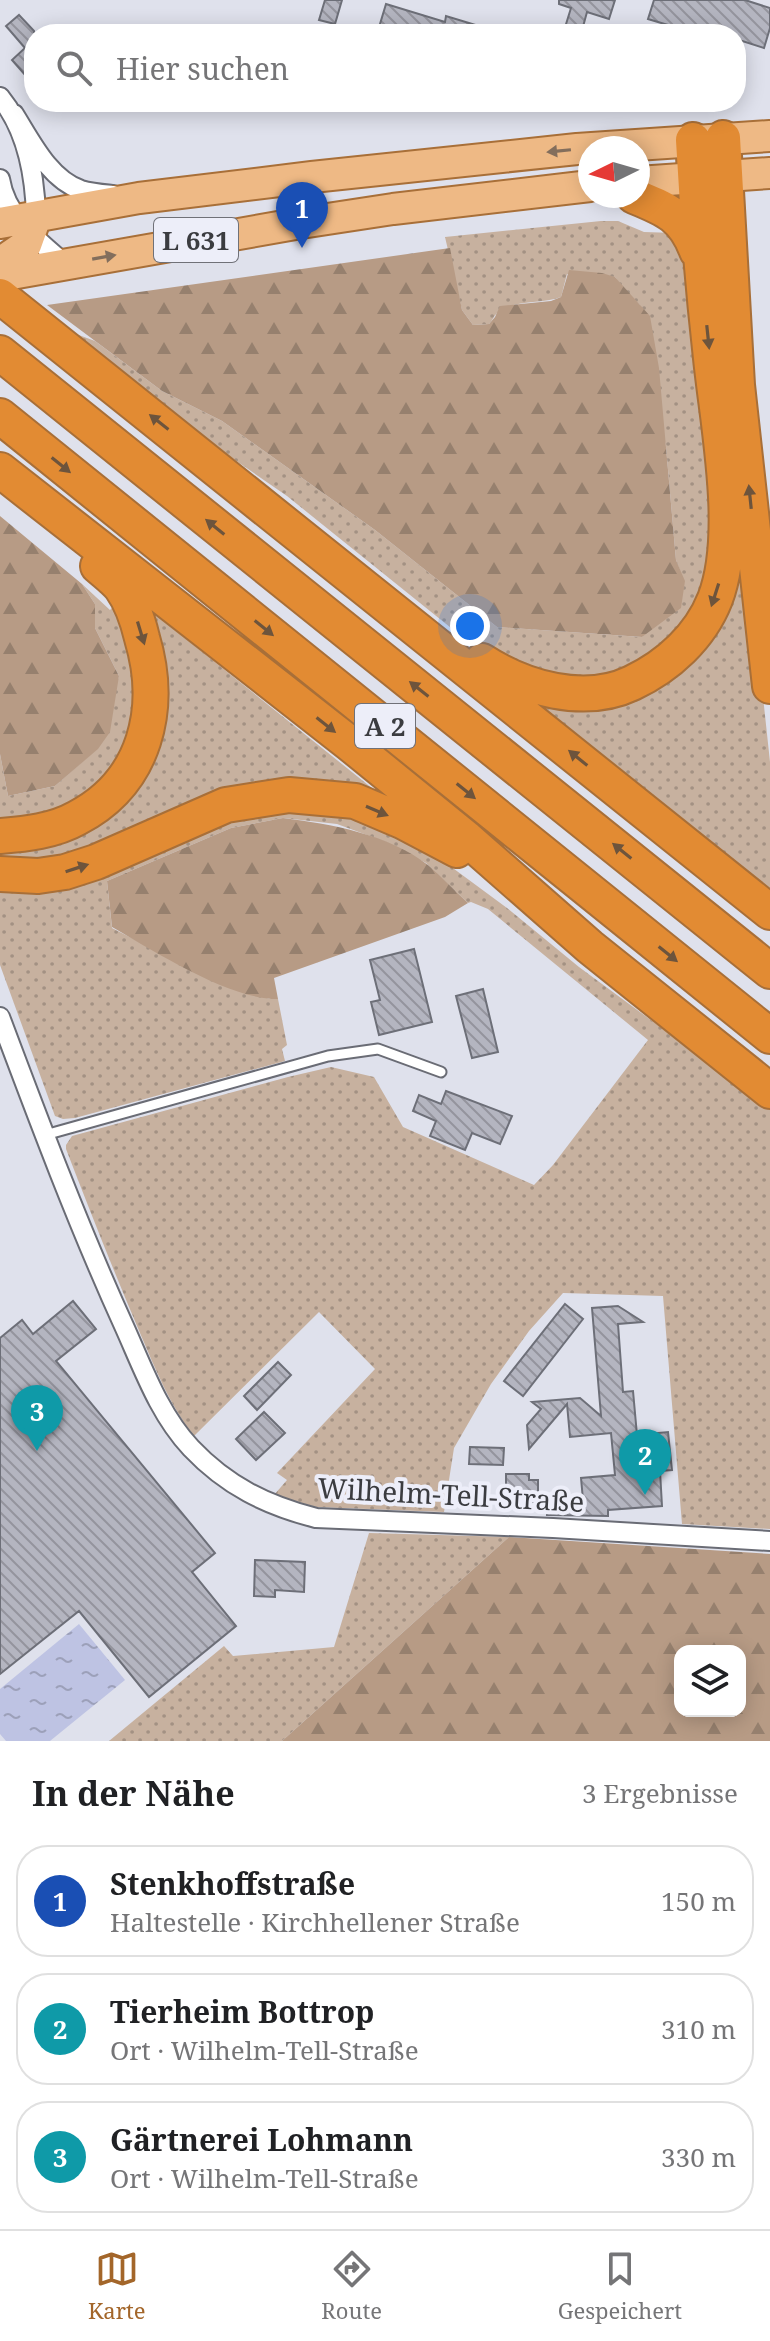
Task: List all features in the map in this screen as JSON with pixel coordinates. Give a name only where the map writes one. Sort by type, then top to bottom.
[{"type":"highway","points":[[708,139],[709,177],[737,385],[770,686]]},
{"type":"highway","points":[[365,586],[398,596],[473,656],[496,670],[513,679],[558,691],[584,693],[626,685],[657,668],[692,638],[706,620],[716,596],[723,567],[726,529],[700,260],[709,177]]},
{"type":"highway","points":[[650,203],[672,213],[689,232],[700,260]]},
{"type":"highway","points":[[3,292],[770,912]]},
{"type":"highway","name":"A 2","points":[[0,353],[770,971]]},
{"type":"highway","name":"A 2","points":[[0,416],[770,1036]]},
{"type":"highway","points":[[0,470],[122,588],[147,652],[153,688],[151,720],[139,752],[122,780],[100,803],[77,819],[49,829],[0,836]]},
{"type":"highway","points":[[0,470],[349,743],[467,839],[590,947]]},
{"type":"highway","points":[[0,874],[38,876],[65,872],[96,862],[226,805],[254,798],[289,795],[355,801],[453,847],[590,947],[770,1091]]},
{"type":"main road","name":"L 631","points":[[21,224],[139,198],[565,150],[770,136]]},
{"type":"main road","points":[[650,181],[770,173]]},
{"type":"main road","name":"L 631","points":[[3,292],[65,264],[393,209],[578,187]]},
{"type":"main road","points":[[0,263],[18,253],[21,224]]},
{"type":"street","points":[[0,97],[48,165],[68,183],[80,190],[139,198]]},
{"type":"street","points":[[14,114],[33,172],[21,224]]},
{"type":"street","points":[[0,179],[1,187],[21,224],[65,264]]},
{"type":"street","name":"Wilhelm-Tell-Straße","points":[[0,1017],[88,1245],[153,1391],[170,1422],[207,1464],[254,1498],[280,1509],[316,1518],[582,1529],[770,1541]]},
{"type":"lane","points":[[45,1135],[355,1050],[378,1049],[441,1072]]},
{"type":"shaded area","points":[[618,221],[644,232],[675,233],[690,266],[716,507],[704,604],[640,669],[578,684],[486,653],[466,640],[287,496],[167,413],[68,331],[95,341],[162,391],[222,421],[375,530],[497,627],[642,637],[684,581],[676,560],[666,447],[640,305],[615,277],[567,274],[561,297],[510,306],[497,313],[489,324],[473,325],[462,310],[445,237]]},
{"type":"shaded area","points":[[744,519],[770,762],[770,898],[631,779],[516,691],[661,679]]},
{"type":"shaded area","points":[[82,584],[110,610],[114,606],[123,622],[137,674],[130,732],[103,779],[90,792],[62,811],[0,824],[0,754],[8,796],[55,786],[97,749],[119,676],[95,628],[95,604]]},
{"type":"shaded area","points":[[145,606],[388,801],[335,790],[91,855],[0,865],[0,846],[126,785]]},
{"type":"shaded area","points":[[322,808],[384,826],[446,863],[579,967],[770,1108],[770,1529],[682,1524],[663,1296],[563,1293],[529,1331],[491,1384],[454,1448],[444,1512],[316,1507],[274,1495],[287,1480],[277,1473],[375,1369],[319,1312],[194,1436],[178,1412],[140,1333],[66,1149],[72,1136],[331,1067],[374,1077],[403,1127],[534,1185],[553,1165],[648,1040],[488,909],[468,903],[426,863],[386,842],[337,824],[283,818],[231,828],[107,881],[112,928],[219,983],[278,999],[287,1045],[282,1049],[285,1061],[75,1118],[55,1116],[0,965],[0,885],[233,813]]},
{"type":"shaded area","points":[[369,1533],[509,1537],[282,1741],[109,1741],[224,1646],[233,1656],[334,1647]]},
{"type":"green space","points":[[450,248],[462,310],[473,325],[489,324],[500,306],[551,301],[561,297],[569,270],[615,277],[650,316],[659,368],[676,560],[685,581],[681,608],[642,637],[497,627],[375,530],[222,421],[162,391],[47,305]]},
{"type":"green space","points":[[0,516],[82,584],[95,604],[95,628],[119,676],[110,732],[98,749],[55,786],[8,796],[0,754]]},
{"type":"green space","points":[[283,818],[339,827],[395,845],[428,865],[468,903],[445,917],[274,978],[278,999],[238,992],[215,983],[112,927],[107,881],[231,828]]},
{"type":"green space","points":[[509,1537],[770,1554],[770,1741],[282,1741]]},
{"type":"water","points":[[79,1624],[125,1680],[50,1741],[6,1741],[0,1734],[0,1689]]},
{"type":"building","points":[[325,0],[342,0],[335,24],[319,20]]},
{"type":"building","points":[[559,0],[615,0],[609,19],[587,12],[584,24],[566,24],[571,8],[559,4]]},
{"type":"building","points":[[654,0],[745,0],[770,8],[770,28],[764,48],[746,42],[746,24],[665,24],[648,19]]},
{"type":"building","points":[[386,4],[445,22],[446,16],[472,24],[380,24]]},
{"type":"building","points":[[19,15],[27,24],[24,24],[24,47],[6,26]]},
{"type":"building","points":[[24,49],[24,74],[12,60]]},
{"type":"building","points":[[414,949],[432,1022],[379,1035],[371,1002],[380,1000],[370,960]]},
{"type":"building","points":[[483,989],[498,1052],[472,1058],[456,996]]},
{"type":"building","points":[[446,1091],[512,1116],[500,1144],[472,1133],[465,1150],[430,1136],[436,1121],[413,1111],[419,1095],[441,1104]]},
{"type":"building","points":[[73,1301],[96,1329],[56,1361],[215,1553],[192,1572],[236,1626],[149,1697],[79,1611],[0,1674],[0,1338],[22,1320],[33,1334]]},
{"type":"building","points":[[565,1304],[583,1319],[523,1396],[504,1381]]},
{"type":"building","points":[[618,1306],[643,1322],[618,1324],[623,1392],[633,1391],[637,1435],[668,1432],[672,1470],[660,1471],[662,1506],[608,1510],[608,1516],[547,1515],[548,1497],[583,1500],[581,1478],[615,1475],[611,1433],[570,1437],[567,1404],[529,1449],[527,1425],[541,1409],[532,1402],[580,1398],[601,1416],[592,1308]]},
{"type":"building","points":[[278,1362],[291,1375],[257,1410],[244,1396]]},
{"type":"building","points":[[264,1412],[285,1433],[256,1460],[236,1439]]},
{"type":"building","points":[[470,1447],[504,1448],[503,1465],[469,1464]]},
{"type":"building","points":[[506,1474],[529,1474],[529,1480],[538,1480],[538,1502],[506,1502]]},
{"type":"building","points":[[255,1560],[305,1562],[304,1592],[275,1590],[275,1597],[254,1596]]},
{"type":"place","name":"Stenkhoffstraße","points":[[302,248]]},
{"type":"place","name":"Gärtnerei Lohmann","points":[[37,1451]]},
{"type":"place","name":"Tierheim Bottrop","points":[[645,1495]]}]
